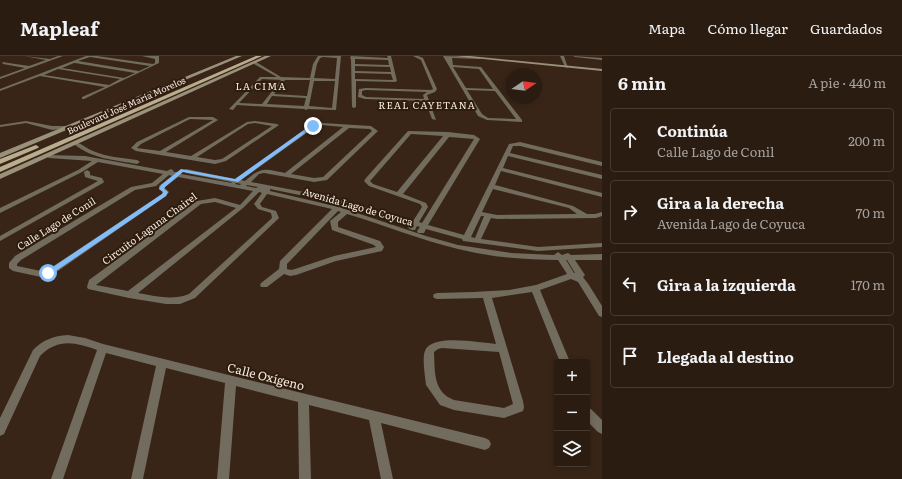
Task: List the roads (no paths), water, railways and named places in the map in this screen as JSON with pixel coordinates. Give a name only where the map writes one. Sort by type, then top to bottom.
[{"type":"main road","name":"Boulevard José María Morelos","points":[[0,170],[250,56]]},
{"type":"main road","name":"Boulevard José María Morelos","points":[[0,162],[260,56]]},
{"type":"main road","points":[[111,109],[147,102]]},
{"type":"main road","points":[[106,130],[147,102]]},
{"type":"street","points":[[26,56],[51,60]]},
{"type":"street","points":[[0,78],[61,56]]},
{"type":"street","points":[[0,90],[90,56],[154,65]]},
{"type":"street","points":[[84,98],[157,63],[157,57],[144,56]]},
{"type":"street","points":[[0,156],[240,56]]},
{"type":"street","points":[[0,177],[269,56]]},
{"type":"street","points":[[235,104],[306,109],[335,109],[339,56],[322,56],[319,57],[315,63],[306,109]]},
{"type":"street","points":[[415,56],[421,57],[435,89],[434,91],[423,92],[366,89],[360,90],[360,96],[365,98],[426,100]]},
{"type":"street","points":[[441,56],[480,58],[602,70]]},
{"type":"street","points":[[445,56],[481,117],[520,121],[480,68],[451,66]]},
{"type":"street","points":[[451,66],[452,56]]},
{"type":"street","points":[[562,56],[567,67]]},
{"type":"street","points":[[575,56],[602,59]]},
{"type":"street","points":[[353,80],[396,80],[390,58],[352,57],[354,107]]},
{"type":"street","points":[[74,62],[140,72]]},
{"type":"street","points":[[3,63],[30,67]]},
{"type":"street","points":[[253,64],[273,77]]},
{"type":"street","points":[[352,65],[392,66]]},
{"type":"street","points":[[57,68],[125,79]]},
{"type":"street","points":[[262,70],[282,78]]},
{"type":"street","points":[[353,72],[394,73]]},
{"type":"street","points":[[0,74],[8,75]]},
{"type":"street","points":[[39,75],[117,88]]},
{"type":"street","points":[[231,109],[259,79],[273,77],[337,80]]},
{"type":"street","points":[[263,106],[282,78]]},
{"type":"street","points":[[464,89],[496,90]]},
{"type":"street","points":[[423,92],[434,119]]},
{"type":"street","points":[[271,95],[308,98]]},
{"type":"street","points":[[160,153],[216,122],[214,118],[192,117],[134,146],[138,149],[148,151],[160,153],[192,158],[221,162],[277,127],[276,124],[255,122],[247,123],[192,158]]},
{"type":"street","points":[[0,126],[22,122],[52,128],[70,127]]},
{"type":"street","points":[[37,124],[39,128],[47,132],[46,137]]},
{"type":"street","points":[[234,183],[316,125],[348,126],[374,129],[376,132],[325,179],[314,180],[264,171],[257,173],[240,188]]},
{"type":"street","points":[[286,175],[348,126]]},
{"type":"street","points":[[409,232],[422,212],[425,204],[421,201],[371,185],[367,181],[408,134],[414,132],[474,137],[477,139],[419,235]]},
{"type":"street","points":[[399,194],[448,134]]},
{"type":"street","name":"Avenida Lago de Coyuca","points":[[76,144],[84,150],[93,153],[129,160],[175,172]]},
{"type":"street","points":[[466,239],[511,145],[517,144],[602,164]]},
{"type":"street","points":[[129,160],[138,149]]},
{"type":"street","points":[[129,160],[148,151]]},
{"type":"street","points":[[85,158],[93,153]]},
{"type":"street","points":[[506,154],[602,177]]},
{"type":"street","name":"Avenida Lago de Coyuca","points":[[49,156],[85,158],[234,183],[246,182],[259,188],[337,208],[409,232],[481,252],[560,259],[602,257]]},
{"type":"street","points":[[0,212],[100,161]]},
{"type":"street","points":[[80,171],[87,172],[100,161]]},
{"type":"street","points":[[258,165],[264,171]]},
{"type":"street","points":[[499,169],[602,195]]},
{"type":"street","points":[[0,239],[101,182],[100,179],[87,176],[87,172]]},
{"type":"street","name":"Calle Lago de Conil","points":[[175,172],[162,186],[162,189],[166,192],[164,195],[52,272],[41,274],[13,268],[14,263],[18,258],[132,188],[154,185],[175,172]]},
{"type":"street","name":"Avenida Lago de Coyuca","points":[[234,183],[240,188],[259,188]]},
{"type":"street","points":[[491,186],[572,207],[585,216]]},
{"type":"street","points":[[129,295],[241,206],[259,188]]},
{"type":"street","points":[[129,295],[173,302],[192,296],[276,218],[274,212],[257,206],[257,203],[267,190]]},
{"type":"street","name":"Avenida Lago de Coyuca","points":[[267,190],[330,199],[423,227],[478,241],[510,246],[553,248],[602,245]]},
{"type":"street","name":"Circuito Laguna Chairel","points":[[129,295],[94,289],[90,285],[199,202],[215,200],[241,206]]},
{"type":"street","points":[[283,270],[283,263],[337,208]]},
{"type":"street","points":[[283,270],[290,273],[296,272],[334,259],[379,249],[380,247],[377,243],[335,228],[334,221],[347,211]]},
{"type":"street","points":[[478,213],[488,216],[585,216],[602,214]]},
{"type":"street","points":[[478,241],[488,216]]},
{"type":"street","points":[[553,248],[560,259],[578,277]]},
{"type":"street","points":[[563,248],[570,258],[578,277],[602,314]]},
{"type":"street","points":[[264,285],[283,270]]},
{"type":"street","points":[[437,296],[487,296],[536,288],[552,281],[578,277]]},
{"type":"street","points":[[536,288],[564,359]]},
{"type":"street","points":[[487,296],[518,401],[519,407],[504,413],[454,405],[444,401],[437,395],[430,385],[429,352],[431,348],[442,344],[502,348]]},
{"type":"street","name":"Calle Oxígeno","points":[[0,430],[36,353],[42,346],[63,338],[75,339],[103,348],[485,444]]},
{"type":"street","points":[[57,479],[103,348]]},
{"type":"street","points":[[137,479],[162,363]]},
{"type":"street","points":[[223,479],[231,380]]},
{"type":"street","points":[[303,399],[305,479]]},
{"type":"street","points":[[374,416],[387,479]]},
{"type":"street","points":[[590,416],[602,428]]},
{"type":"district","name":"LA CIMA","points":[[261,85]]},
{"type":"district","name":"REAL CAYETANA","points":[[427,104]]}]
